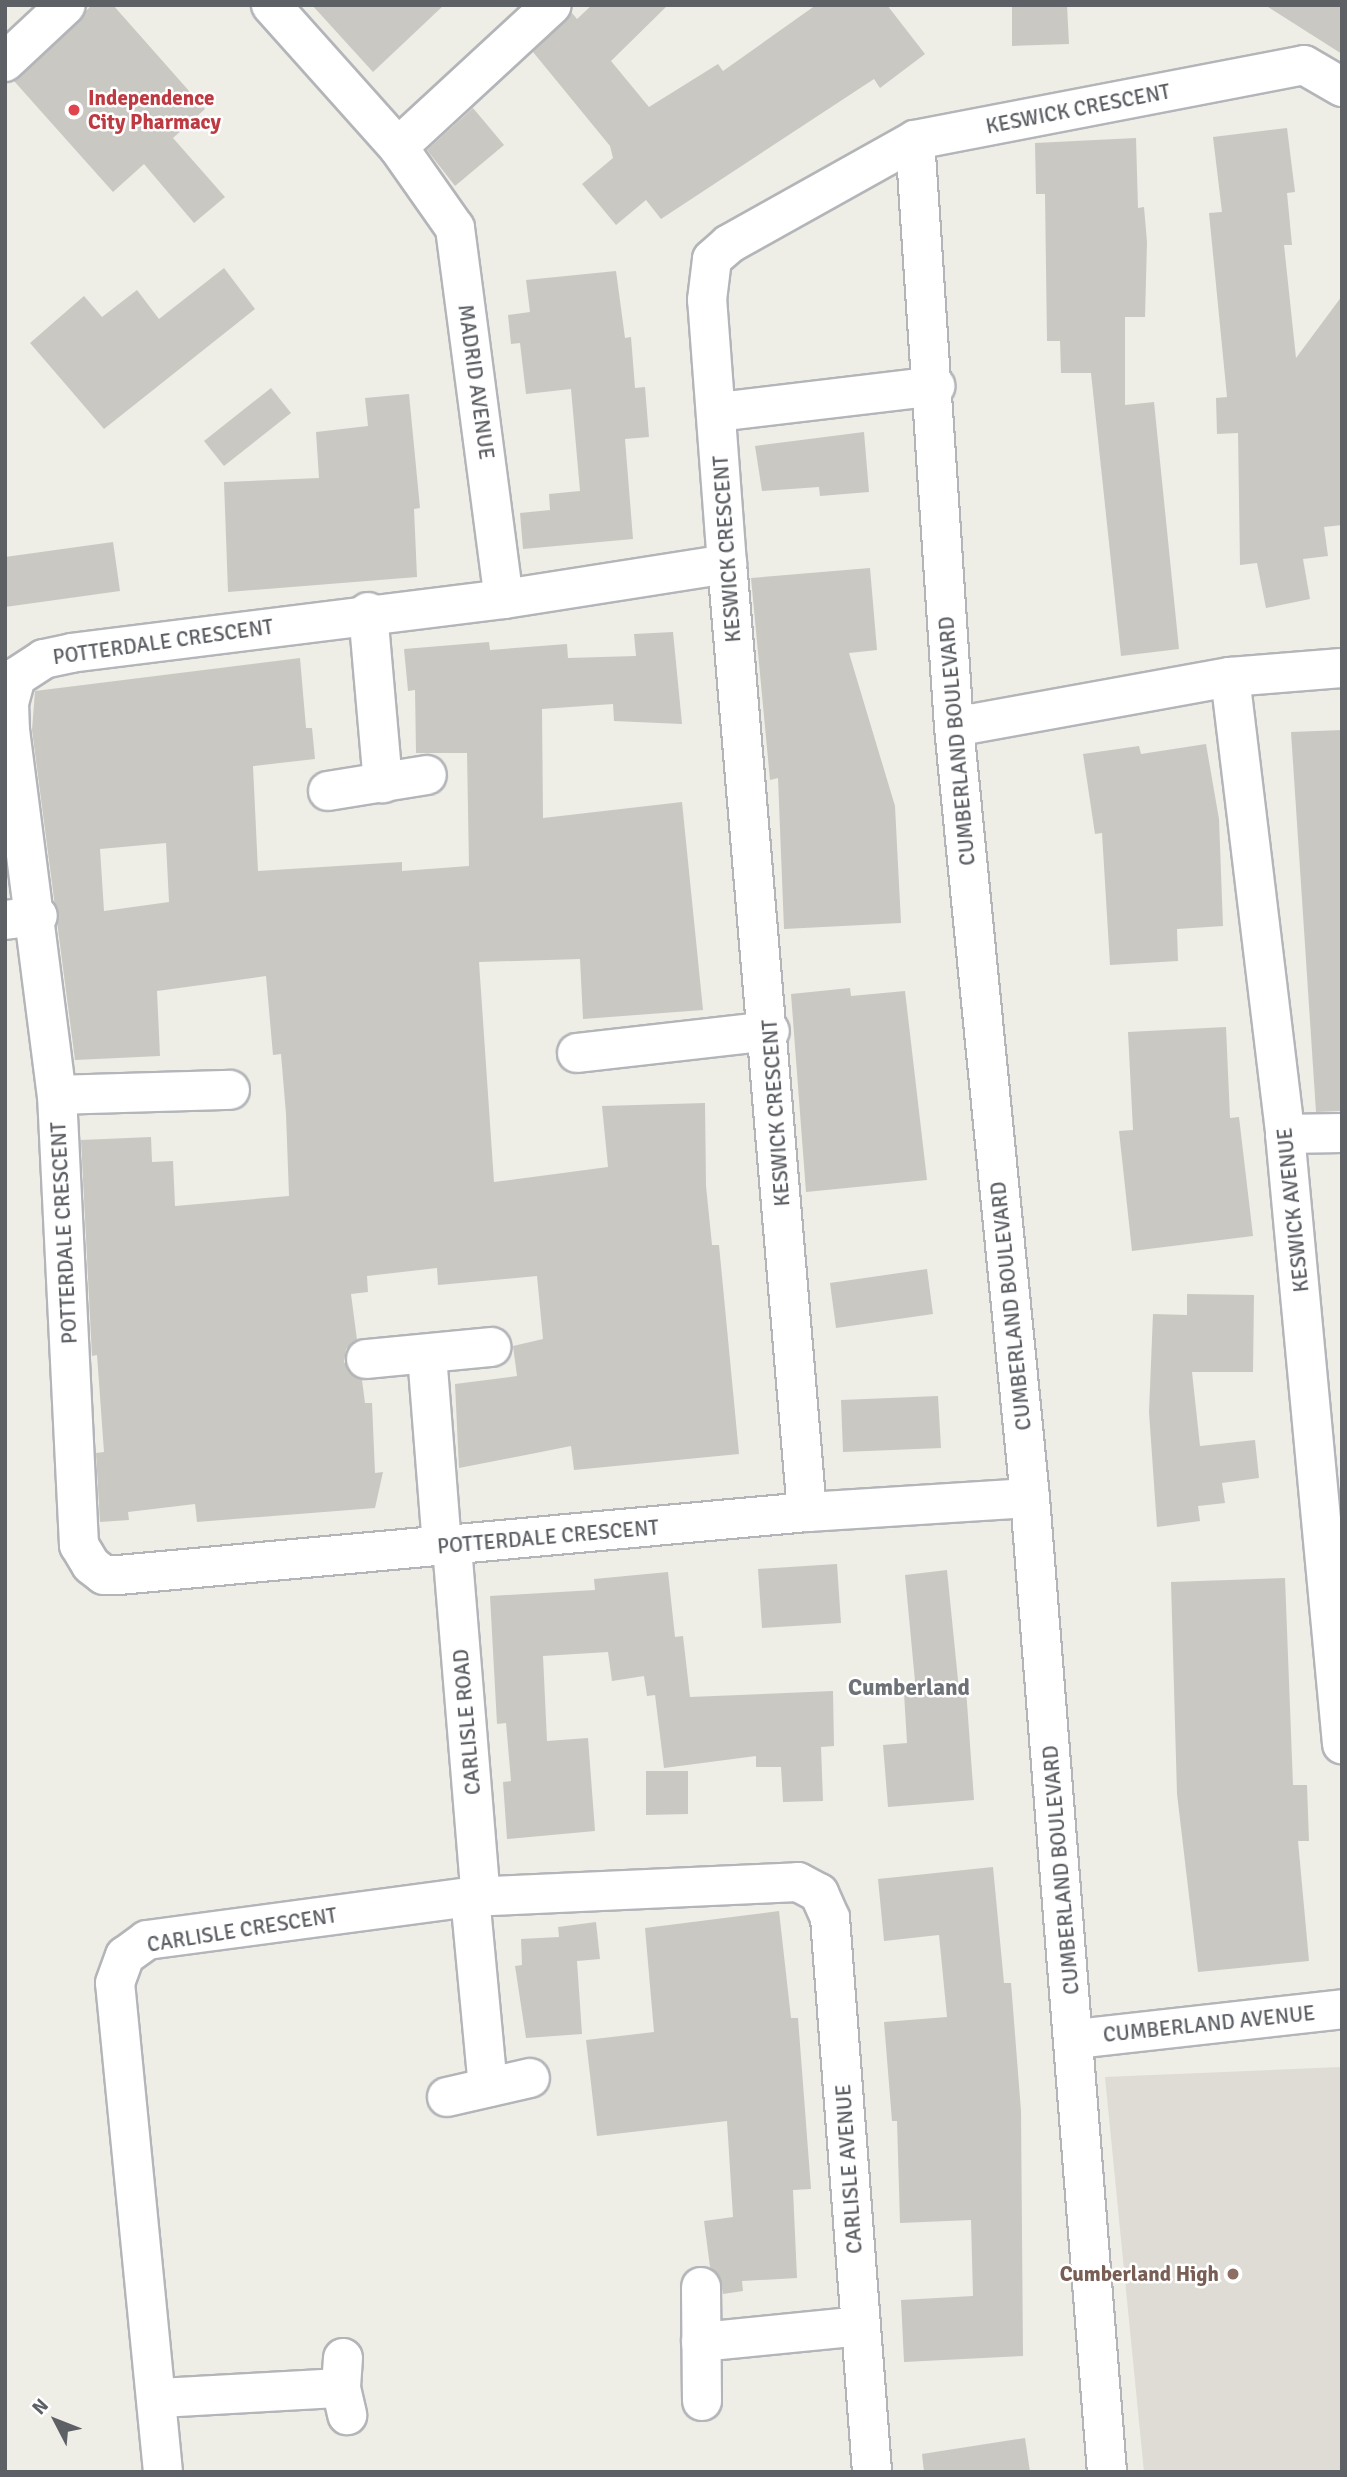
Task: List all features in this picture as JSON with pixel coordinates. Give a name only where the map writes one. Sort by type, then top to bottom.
[{"type":"street","points":[[5,62],[66,5]]},
{"type":"street","name":"MADRID AVENUE","points":[[271,5],[398,147],[455,228],[504,599]]},
{"type":"street","points":[[398,147],[552,5]]},
{"type":"street","name":"KESWICK CRESCENT","points":[[807,1512],[770,1031],[727,564],[718,412],[707,300],[712,259],[729,244],[915,140],[1304,65],[1342,88]]},
{"type":"street","name":"CUMBERLAND BOULEVARD","points":[[915,140],[935,386],[954,727],[1030,1498],[1076,2039],[1107,2472]]},
{"type":"street","points":[[718,412],[935,386]]},
{"type":"street","points":[[504,599],[727,564]]},
{"type":"street","name":"POTTERDALE CRESCENT","points":[[504,599],[368,612],[72,653],[44,659],[16,677],[9,703],[22,918],[57,1094],[79,1545],[91,1565],[104,1575],[119,1575],[807,1512],[1030,1498]]},
{"type":"street","points":[[368,612],[383,783]]},
{"type":"street","points":[[954,727],[1230,677],[1342,668]]},
{"type":"street","name":"KESWICK AVENUE","points":[[1230,677],[1285,1134],[1337,1604],[1342,1744]]},
{"type":"street","points":[[328,791],[427,775]]},
{"type":"street","points":[[577,1053],[770,1031]]},
{"type":"street","points":[[57,1094],[230,1090]]},
{"type":"street","points":[[1285,1134],[1342,1133]]},
{"type":"street","points":[[366,1359],[491,1347]]},
{"type":"street","name":"CARLISLE ROAD","points":[[427,1355],[447,1547],[476,1897],[488,2087]]},
{"type":"street","name":"CARLISLE CRESCENT","points":[[163,2472],[160,2398],[115,1983],[125,1956],[147,1940],[476,1897],[798,1882]]},
{"type":"street","name":"CARLISLE AVENUE","points":[[798,1882],[819,1893],[831,1919],[872,2472]]},
{"type":"street","name":"CUMBERLAND AVENUE","points":[[1076,2039],[1342,2010]]},
{"type":"street","points":[[447,2097],[530,2078]]},
{"type":"street","points":[[701,2287],[702,2401]]},
{"type":"street","points":[[701,2342],[860,2326]]},
{"type":"street","points":[[160,2398],[344,2387]]},
{"type":"shaded area","name":"Cumberland High","points":[[1342,2067],[1342,2472],[1144,2472],[1105,2077]]},
{"type":"building","points":[[92,5],[113,5],[205,109],[173,138],[225,197],[194,223],[144,164],[113,192],[14,81]]},
{"type":"building","points":[[312,5],[444,5],[373,72]]},
{"type":"building","points":[[592,5],[668,5],[611,61],[649,107],[718,64],[723,71],[816,5],[887,5],[925,54],[880,88],[874,79],[661,219],[646,200],[616,225],[582,184],[613,158],[610,146],[533,52],[572,13],[577,19]]},
{"type":"building","points":[[1012,5],[1067,5],[1069,44],[1012,46]]},
{"type":"building","points":[[1265,5],[1342,5],[1342,54]]},
{"type":"building","points":[[473,108],[504,145],[455,186],[427,150]]},
{"type":"building","points":[[1287,128],[1295,192],[1287,193],[1292,245],[1284,245],[1296,358],[1342,296],[1342,525],[1324,527],[1328,556],[1303,559],[1310,599],[1266,608],[1257,563],[1240,565],[1238,433],[1217,434],[1216,398],[1227,397],[1209,213],[1222,212],[1213,137]]},
{"type":"building","points":[[1136,138],[1138,208],[1144,207],[1147,242],[1145,317],[1125,317],[1125,405],[1154,402],[1179,649],[1121,656],[1091,373],[1061,373],[1060,341],[1047,341],[1045,194],[1036,194],[1035,143]]},
{"type":"building","points":[[224,268],[255,309],[104,429],[30,343],[84,296],[102,317],[137,290],[159,319]]},
{"type":"building","points":[[616,271],[625,338],[631,337],[635,388],[645,387],[649,437],[625,439],[633,539],[523,549],[520,513],[550,510],[549,494],[580,491],[571,389],[526,394],[520,343],[511,344],[508,315],[530,312],[526,280]]},
{"type":"building","points":[[271,388],[291,413],[224,466],[204,441]]},
{"type":"building","points":[[409,394],[420,508],[414,509],[417,577],[228,592],[224,482],[319,478],[316,432],[368,426],[365,398]]},
{"type":"building","points":[[864,432],[869,492],[820,496],[819,487],[762,491],[755,446]]},
{"type":"building","points":[[113,542],[120,591],[5,607],[5,557]]},
{"type":"building","points":[[870,568],[877,650],[849,653],[895,806],[901,923],[784,929],[778,778],[770,780],[751,578]]},
{"type":"building","points":[[673,632],[682,724],[614,721],[613,704],[542,709],[543,818],[682,802],[703,1010],[583,1019],[580,959],[479,962],[494,1182],[608,1167],[602,1106],[705,1103],[706,1186],[712,1245],[719,1245],[739,1454],[574,1470],[571,1446],[459,1468],[455,1384],[517,1376],[513,1346],[543,1339],[537,1276],[438,1285],[437,1268],[367,1276],[368,1292],[351,1294],[357,1340],[346,1349],[344,1362],[362,1380],[365,1403],[372,1403],[375,1473],[383,1472],[375,1508],[197,1522],[195,1504],[128,1512],[129,1520],[100,1522],[96,1453],[104,1452],[97,1355],[92,1356],[81,1140],[151,1137],[152,1162],[173,1161],[175,1206],[289,1196],[286,1114],[281,1054],[273,1055],[266,976],[157,991],[160,1056],[75,1060],[32,730],[35,691],[300,658],[306,728],[312,728],[315,759],[253,766],[258,871],[402,862],[402,871],[469,866],[467,753],[416,753],[415,690],[408,691],[404,649],[489,642],[490,650],[567,644],[568,658],[636,656],[634,634]],"holes":[[[166,843],[169,902],[104,911],[100,849]]]},
{"type":"building","points":[[1342,730],[1342,1111],[1316,1112],[1291,732]]},
{"type":"building","points":[[1206,744],[1219,819],[1223,926],[1177,929],[1178,961],[1110,965],[1102,833],[1095,834],[1083,754],[1139,746],[1141,754]]},
{"type":"building","points":[[850,988],[851,996],[905,991],[927,1180],[806,1192],[791,994]]},
{"type":"building","points":[[1226,1027],[1230,1118],[1239,1117],[1253,1236],[1132,1251],[1119,1131],[1133,1130],[1128,1032]]},
{"type":"building","points":[[927,1269],[933,1314],[836,1328],[830,1283]]},
{"type":"building","points":[[1187,1294],[1254,1295],[1253,1372],[1192,1372],[1200,1446],[1255,1440],[1259,1478],[1222,1483],[1225,1503],[1198,1506],[1200,1521],[1157,1527],[1149,1412],[1153,1314],[1187,1315]]},
{"type":"building","points":[[938,1396],[941,1448],[843,1452],[841,1400]]},
{"type":"building","points":[[837,1564],[841,1623],[762,1628],[758,1569]]},
{"type":"building","points":[[947,1570],[959,1690],[966,1689],[974,1800],[888,1807],[883,1745],[907,1743],[904,1693],[916,1692],[905,1575]]},
{"type":"building","points":[[668,1572],[675,1637],[683,1636],[690,1697],[833,1691],[834,1746],[821,1747],[823,1801],[783,1802],[781,1767],[756,1767],[756,1756],[664,1768],[655,1695],[647,1696],[644,1676],[612,1681],[608,1652],[543,1656],[547,1741],[588,1738],[595,1831],[507,1839],[503,1782],[511,1781],[506,1723],[497,1724],[490,1596],[595,1590],[594,1579]]},
{"type":"building","points":[[1285,1578],[1293,1785],[1307,1785],[1309,1841],[1298,1841],[1309,1961],[1198,1972],[1177,1794],[1171,1582]]},
{"type":"building","points":[[646,1771],[688,1771],[688,1814],[646,1815]]},
{"type":"building","points":[[993,1867],[1004,1983],[1011,1983],[1021,2111],[1023,2356],[904,2362],[901,2300],[973,2296],[971,2220],[900,2223],[897,2121],[892,2121],[884,2022],[947,2017],[939,1935],[884,1941],[878,1879]]},
{"type":"building","points":[[779,1911],[791,2018],[798,2018],[811,2189],[793,2190],[797,2278],[742,2281],[743,2291],[723,2294],[720,2277],[710,2267],[704,2221],[733,2217],[727,2121],[597,2136],[586,2040],[654,2032],[645,1928]]},
{"type":"building","points":[[596,1922],[600,1959],[577,1961],[582,2034],[526,2038],[515,1966],[522,1965],[521,1939],[559,1937],[558,1927]]},
{"type":"building","points":[[1025,2438],[1030,2472],[924,2472],[922,2454]]},
{"type":"place","name":"Independence City Pharmacy","points":[[74,110]]},
{"type":"place","name":"Cumberland High","points":[[1233,2274]]},
{"type":"district","name":"Cumberland","points":[[909,1688]]}]
